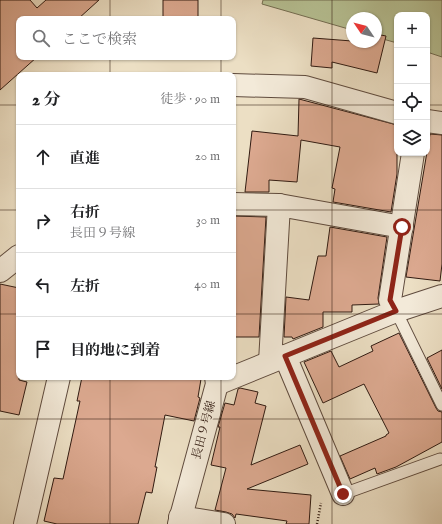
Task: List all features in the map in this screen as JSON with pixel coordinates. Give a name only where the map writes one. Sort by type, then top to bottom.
[{"type":"street","points":[[236,85],[305,87],[394,113]]},
{"type":"street","points":[[430,121],[442,123]]},
{"type":"street","points":[[396,311],[390,300],[413,156]]},
{"type":"street","points":[[236,204],[279,205],[402,227]]},
{"type":"street","points":[[279,205],[277,359],[343,494]]},
{"type":"street","points":[[0,271],[16,258]]},
{"type":"street","name":"長田９号線","points":[[236,372],[277,359],[396,311],[442,296]]},
{"type":"street","points":[[25,524],[57,380]]},
{"type":"street","name":"長田９号線","points":[[179,521],[214,380]]},
{"type":"street","points":[[179,521],[224,524]]},
{"type":"lane","points":[[396,311],[442,405]]},
{"type":"lane","points":[[343,494],[440,458]]},
{"type":"green space","points":[[263,0],[442,0],[442,57],[430,53],[430,12],[394,12],[394,42],[382,39],[382,12],[346,12],[346,28],[262,4]]},
{"type":"building","points":[[0,0],[30,0],[37,8],[46,0],[99,0],[81,16],[16,16],[16,60],[34,60],[20,72],[16,72],[16,76],[0,90]]},
{"type":"building","points":[[163,0],[198,0],[198,16],[163,16]]},
{"type":"building","points":[[382,35],[386,36],[377,73],[332,62],[332,68],[311,66],[313,38],[346,41],[346,48],[382,48]]},
{"type":"building","points":[[299,99],[394,124],[394,156],[397,156],[397,174],[391,212],[333,202],[335,189],[332,188],[340,147],[301,140],[297,182],[269,180],[269,192],[245,192],[252,131],[298,136]]},
{"type":"building","points":[[430,134],[442,135],[442,264],[440,281],[406,277],[426,156],[430,156]]},
{"type":"building","points":[[236,216],[266,217],[259,337],[236,337]]},
{"type":"building","points":[[330,227],[387,237],[378,298],[379,304],[352,305],[352,312],[323,312],[323,327],[293,339],[292,337],[284,337],[286,297],[309,300],[318,256],[326,256]]},
{"type":"building","points":[[0,284],[16,287],[16,380],[27,382],[19,415],[0,411]]},
{"type":"building","points":[[399,333],[436,408],[438,411],[442,412],[442,442],[396,467],[377,474],[375,468],[350,479],[340,456],[386,436],[389,433],[364,384],[323,403],[304,362],[331,351],[339,367],[373,351],[371,346]]},
{"type":"building","points":[[442,350],[442,389],[427,358]]},
{"type":"building","points":[[81,380],[201,380],[198,397],[200,398],[194,421],[165,415],[155,467],[157,467],[152,493],[146,492],[138,524],[57,524],[44,521],[54,478],[63,479],[80,401],[77,401]]},
{"type":"building","points":[[240,388],[258,392],[255,403],[266,406],[251,465],[300,445],[308,464],[247,489],[311,495],[309,524],[286,524],[287,521],[236,514],[235,518],[232,514],[215,510],[226,468],[211,465],[220,427],[218,427],[225,403],[234,405],[238,389]]},
{"type":"route","points":[[343,494],[285,356],[396,311],[390,300],[402,227]]}]
